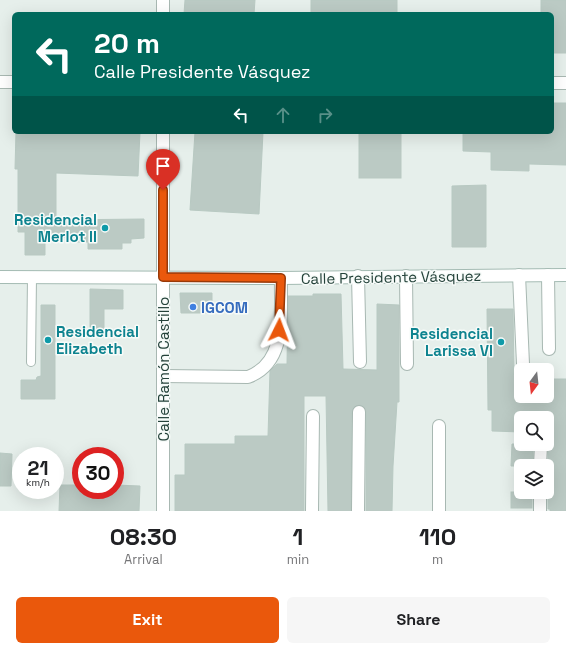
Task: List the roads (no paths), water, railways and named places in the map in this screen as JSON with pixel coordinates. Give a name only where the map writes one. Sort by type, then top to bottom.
[{"type":"street","points":[[163,0],[163,12]]},
{"type":"street","points":[[0,82],[12,82]]},
{"type":"street","points":[[554,83],[566,83]]},
{"type":"street","name":"Calle Ramón Castillo","points":[[163,134],[163,511]]},
{"type":"street","points":[[519,275],[523,363]]},
{"type":"street","points":[[548,275],[549,349]]},
{"type":"street","name":"Calle Presidente Vásquez","points":[[0,277],[281,278],[566,275]]},
{"type":"street","points":[[358,276],[360,362]]},
{"type":"street","points":[[406,276],[406,364]]},
{"type":"street","points":[[163,376],[248,377],[267,366],[274,355],[277,344],[281,278]]},
{"type":"street","points":[[358,511],[359,412]]},
{"type":"street","points":[[312,511],[313,416]]},
{"type":"street","points":[[439,426],[439,511]]},
{"type":"street","points":[[540,499],[540,511]]},
{"type":"lane","points":[[31,362],[32,277]]},
{"type":"place","name":"Residencial Merlot II","points":[[105,228]]},
{"type":"place","name":"IGCOM","points":[[193,307]]},
{"type":"place","name":"Residencial Elizabeth","points":[[48,340]]},
{"type":"place","name":"Residencial Larissa VI","points":[[501,342]]}]
